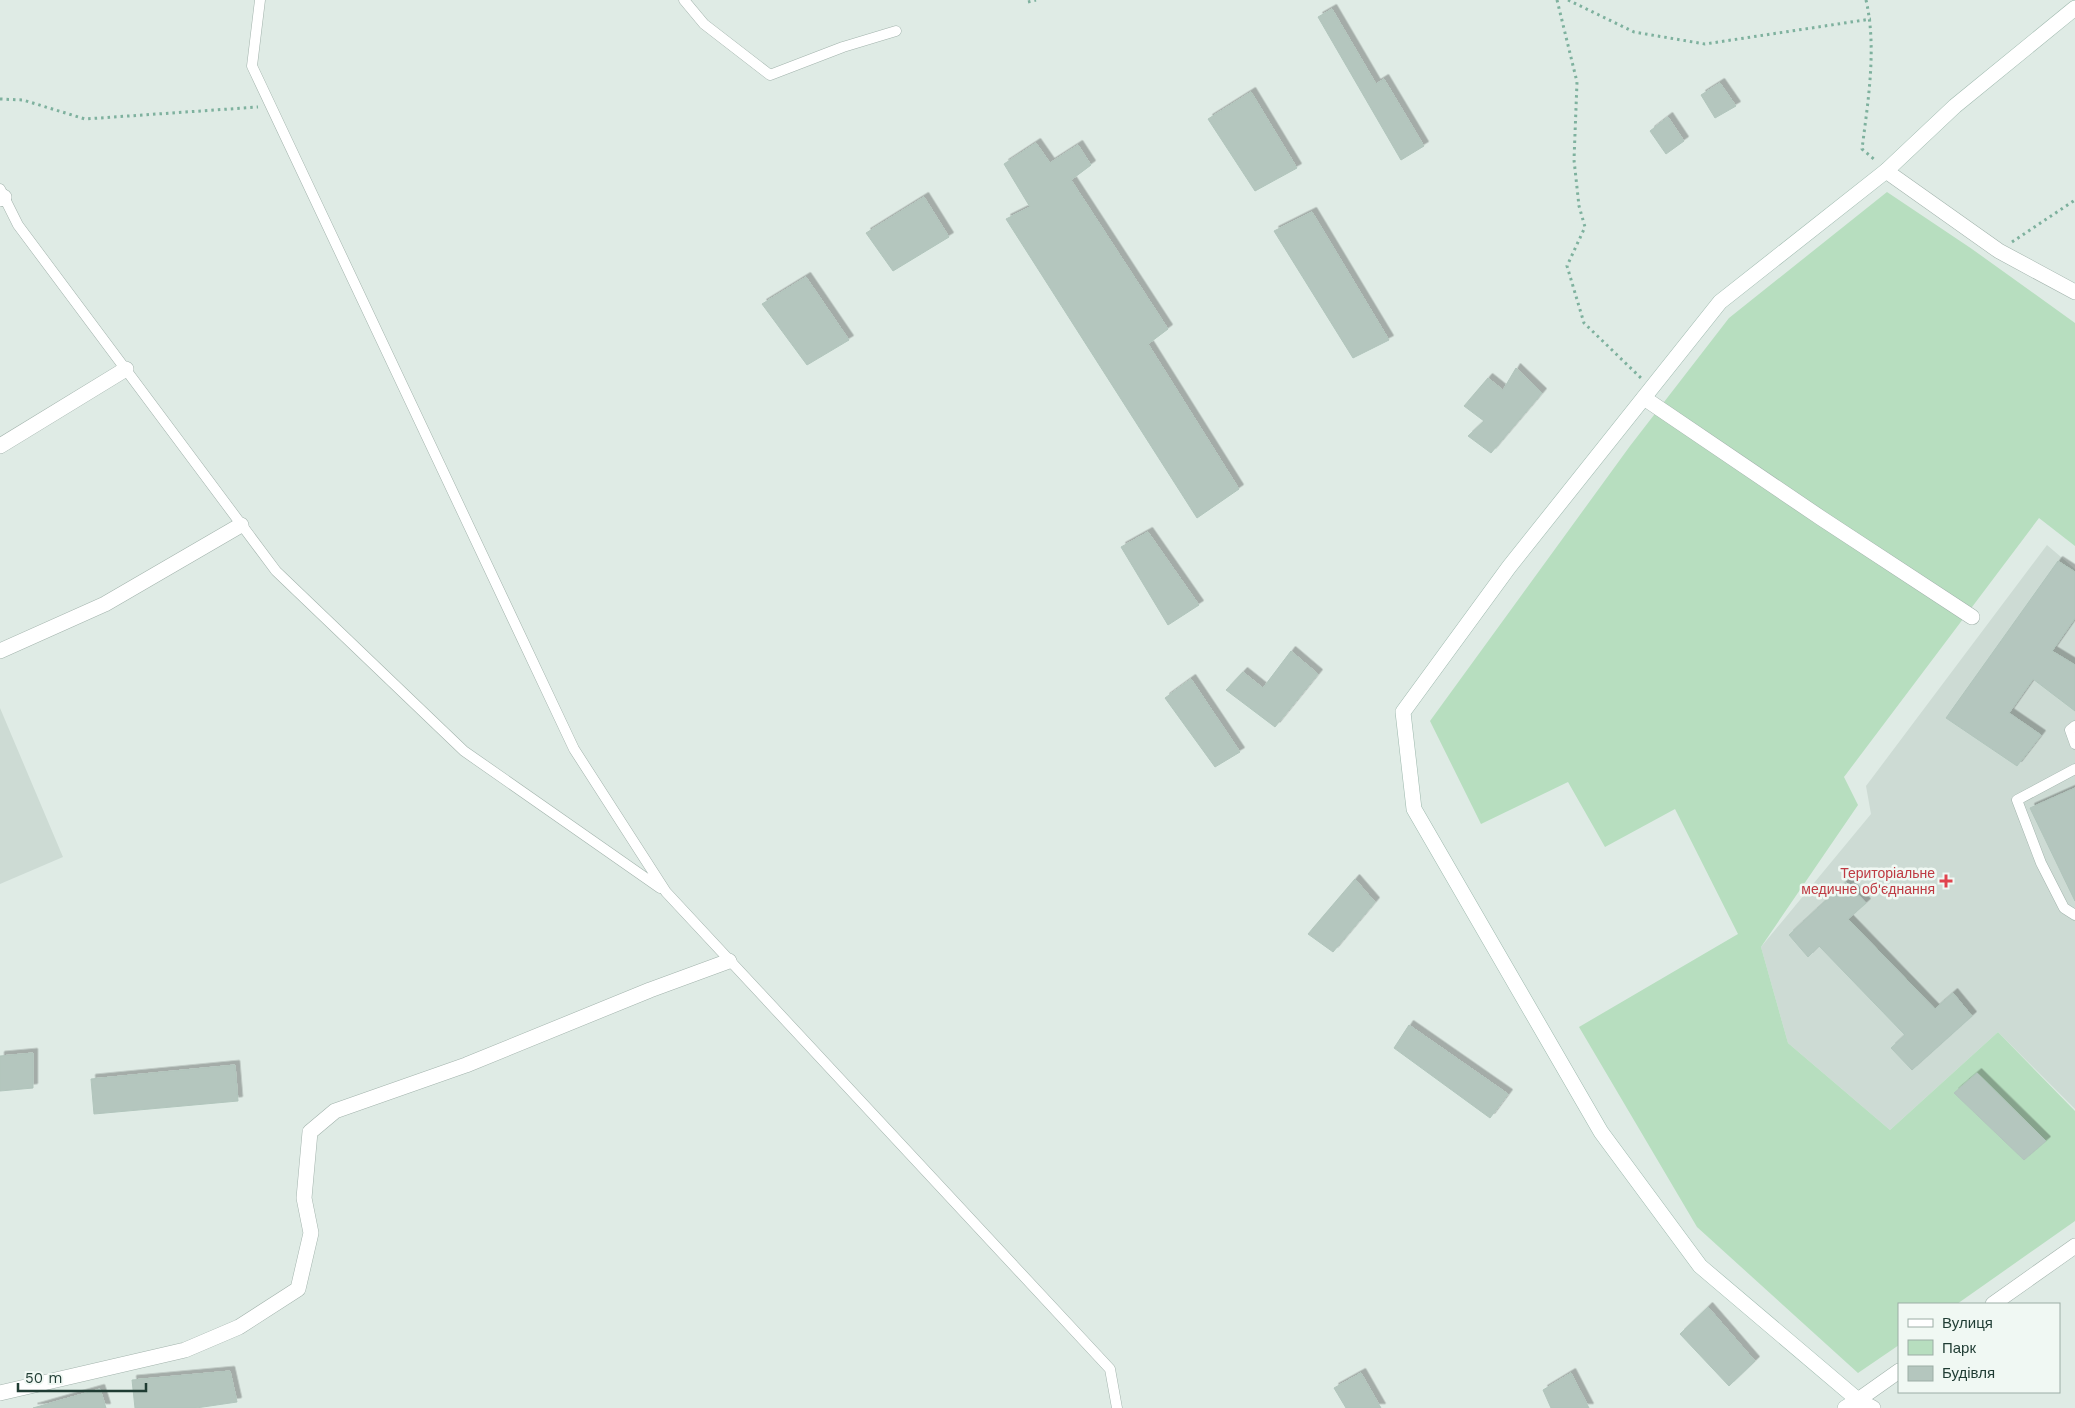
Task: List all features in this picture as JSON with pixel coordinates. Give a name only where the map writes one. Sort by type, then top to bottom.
[{"type":"street","points":[[1873,1408],[1852,1404],[1700,1266],[1601,1132],[1414,809],[1403,712],[1509,567],[1720,302],[1886,171],[1956,106],[2075,8]]},
{"type":"street","points":[[1886,171],[1999,251],[2075,292]]},
{"type":"street","points":[[0,446],[126,370]]},
{"type":"street","points":[[1648,393],[1821,518],[1972,617]]},
{"type":"street","points":[[0,651],[105,604],[241,525]]},
{"type":"street","points":[[0,1393],[185,1350],[240,1326],[298,1289],[311,1233],[304,1198],[310,1132],[335,1111],[466,1066],[650,990],[730,961]]},
{"type":"street","points":[[1994,1303],[2075,1246]]},
{"type":"street","points":[[1852,1404],[1898,1372]]},
{"type":"lane","points":[[260,0],[252,66],[574,749],[666,892],[1110,1369],[1117,1408]]},
{"type":"lane","points":[[684,0],[704,24],[770,75],[843,47],[896,31]]},
{"type":"lane","points":[[1,195],[18,225],[276,572],[464,751],[666,892]]},
{"type":"lane","points":[[2075,726],[2070,730],[2075,744]]},
{"type":"lane","points":[[2075,770],[2017,800],[2041,863],[2064,908],[2075,914]]},
{"type":"path","points":[[1028,2],[1036,0]]},
{"type":"path","points":[[1557,0],[1577,82],[1574,160],[1579,206],[1585,227],[1567,266],[1584,324],[1648,393]]},
{"type":"path","points":[[1568,0],[1634,32],[1704,44],[1871,19]]},
{"type":"path","points":[[1866,0],[1871,19],[1870,80],[1862,149],[1886,171]]},
{"type":"path","points":[[0,99],[23,100],[85,119],[271,106]]},
{"type":"path","points":[[1999,251],[2075,200]]},
{"type":"shaded area","name":"Територіальне медичне об'єднання","points":[[2047,545],[2075,569],[2075,1109],[1998,1032],[1890,1130],[1788,1043],[1761,947],[1871,814],[1866,786]]},
{"type":"shaded area","points":[[0,708],[63,857],[0,884]]},
{"type":"green space","points":[[1887,192],[1972,249],[2075,323],[2075,546],[2039,518],[1844,777],[1858,805],[1761,947],[1788,1043],[1890,1130],[1998,1032],[2075,1111],[2075,1221],[1958,1303],[1898,1303],[1898,1346],[1858,1373],[1697,1227],[1579,1027],[1738,934],[1675,809],[1605,847],[1568,782],[1481,824],[1430,721],[1630,446],[1729,318]]},
{"type":"building","points":[[1332,9],[1376,84],[1384,79],[1424,146],[1401,160],[1318,17]]},
{"type":"building","points":[[1720,83],[1736,106],[1715,118],[1701,95]]},
{"type":"building","points":[[1251,92],[1297,168],[1255,191],[1208,119]]},
{"type":"building","points":[[1668,117],[1684,141],[1666,154],[1650,131]]},
{"type":"building","points":[[1036,143],[1050,163],[1078,145],[1091,165],[1071,180],[1168,329],[1148,344],[1239,489],[1197,518],[1006,219],[1030,207],[1004,164]]},
{"type":"building","points":[[924,197],[949,237],[893,271],[866,233]]},
{"type":"building","points":[[1312,212],[1389,340],[1353,358],[1274,231]]},
{"type":"building","points":[[806,277],[849,340],[807,365],[762,304]]},
{"type":"building","points":[[1516,368],[1542,393],[1491,453],[1468,436],[1484,421],[1464,406],[1488,378],[1503,390]]},
{"type":"building","points":[[1148,532],[1199,605],[1168,625],[1121,547]]},
{"type":"building","points":[[2058,561],[2075,572],[2075,618],[2052,651],[2075,665],[2075,711],[2033,679],[2009,713],[2041,735],[2017,766],[1946,718]]},
{"type":"building","points":[[1291,651],[1318,674],[1275,727],[1226,690],[1243,672],[1263,688]]},
{"type":"building","points":[[1191,679],[1240,752],[1215,767],[1165,698]]},
{"type":"building","points":[[2075,788],[2075,901],[2030,808]]},
{"type":"building","points":[[1355,879],[1375,902],[1333,952],[1308,934]]},
{"type":"building","points":[[1846,882],[1866,903],[1848,919],[1935,1009],[1953,993],[1972,1016],[1912,1070],[1891,1048],[1905,1035],[1819,946],[1808,957],[1789,935]]},
{"type":"building","points":[[1409,1025],[1508,1094],[1490,1118],[1394,1048]]},
{"type":"building","points":[[33,1053],[33,1088],[0,1091],[0,1056]]},
{"type":"building","points":[[235,1065],[238,1101],[94,1114],[91,1079]]},
{"type":"building","points":[[1977,1073],[2046,1141],[2024,1160],[1954,1093]]},
{"type":"building","points":[[1708,1307],[1755,1361],[1729,1386],[1680,1334]]},
{"type":"building","points":[[230,1371],[237,1402],[196,1408],[135,1408],[132,1380]]},
{"type":"building","points":[[1361,1373],[1381,1408],[1346,1408],[1334,1388]]},
{"type":"building","points":[[1571,1373],[1589,1408],[1551,1408],[1543,1390]]},
{"type":"building","points":[[100,1389],[106,1408],[33,1408]]},
{"type":"place","name":"Територіальне медичне об'єднання","points":[[1946,881]]}]
